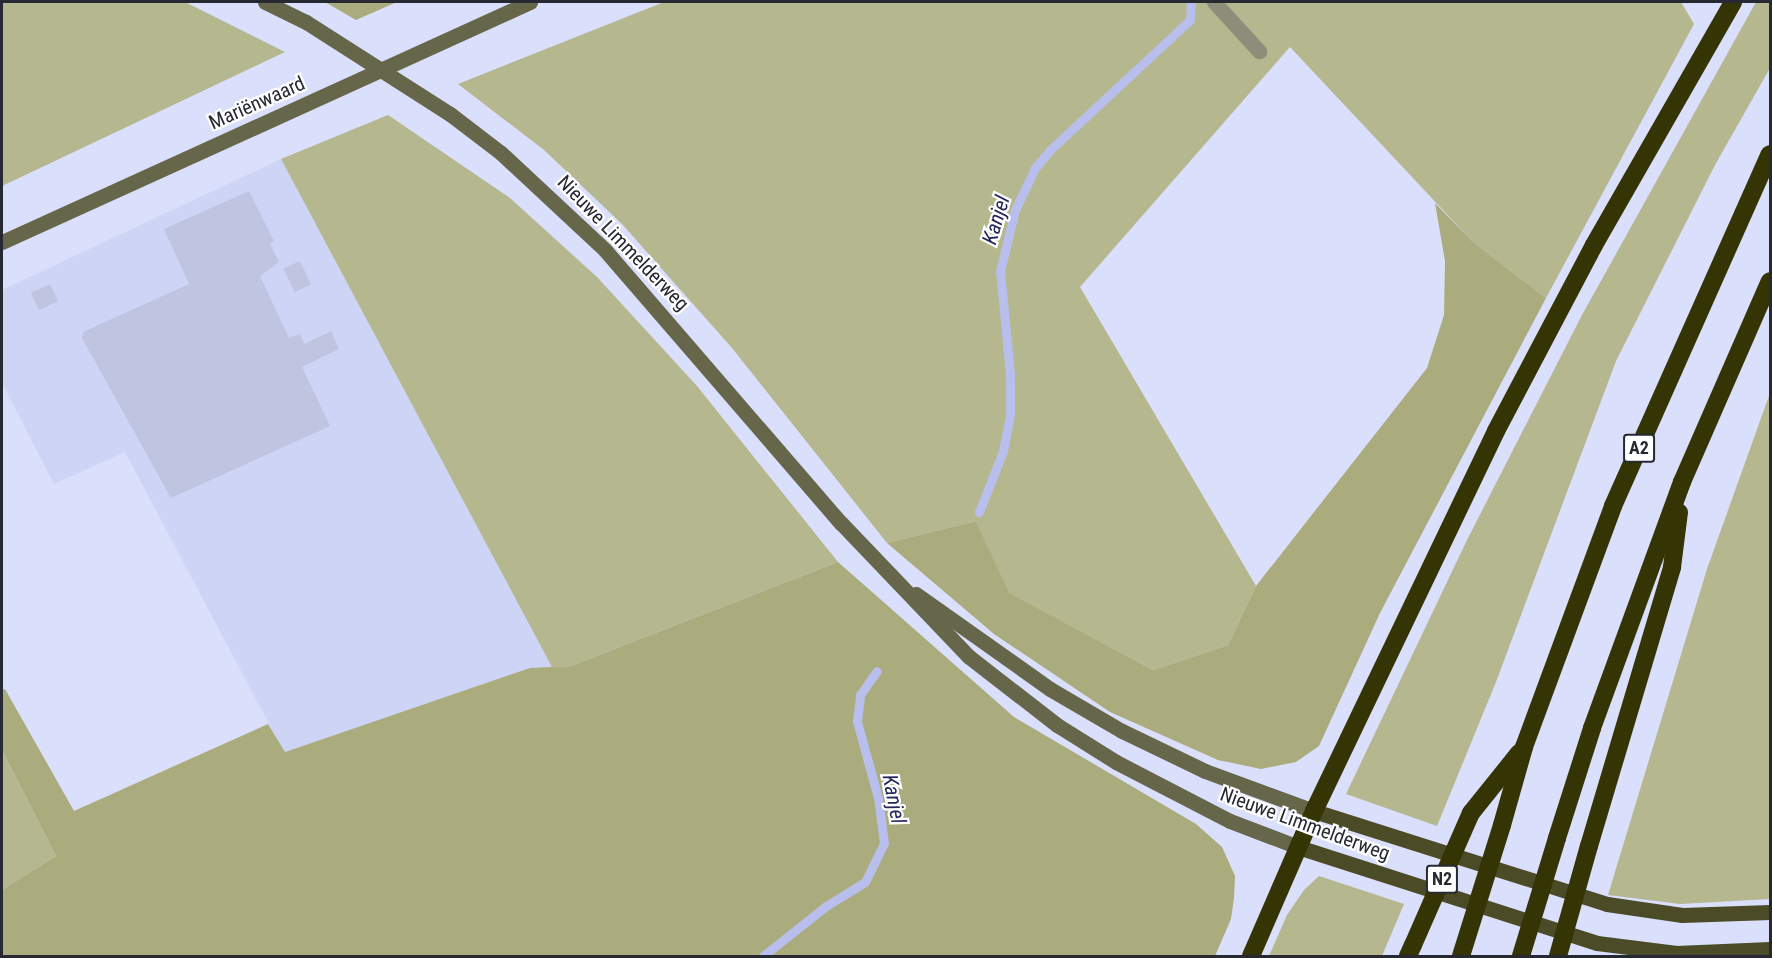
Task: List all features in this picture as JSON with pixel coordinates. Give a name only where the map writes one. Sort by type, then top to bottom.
[{"type":"highway","points":[[1251,957],[1314,811],[1496,431],[1594,245],[1733,2]]},
{"type":"highway","name":"A2","points":[[1461,957],[1524,747],[1613,506],[1770,154]]},
{"type":"highway","points":[[1521,957],[1592,728],[1682,482],[1770,281]]},
{"type":"highway","points":[[1558,957],[1588,846],[1672,567],[1682,482]]},
{"type":"highway","name":"N2","points":[[1411,951],[1471,813],[1524,747]]},
{"type":"main road","name":"Nieuwe Limmelderweg","points":[[1314,811],[1607,904],[1682,915],[1770,912]]},
{"type":"main road","name":"Nieuwe Limmelderweg","points":[[1298,848],[1597,943],[1676,954],[1770,949]]},
{"type":"street","name":"Nieuwe Limmelderweg","points":[[265,2],[306,22],[450,114],[517,166],[605,250],[894,579],[968,656],[1057,725],[1167,790],[1230,821],[1298,848]]},
{"type":"street","name":"Mariënwaard","points":[[2,242],[530,2]]},
{"type":"street","name":"Nieuwe Limmelderweg","points":[[894,579],[1050,689],[1090,713],[1205,771],[1314,811]]},
{"type":"lane","points":[[1214,2],[1259,51]]},
{"type":"shaded area","points":[[281,159],[552,667],[530,668],[284,752],[125,452],[54,484],[2,383],[2,290]]},
{"type":"green space","points":[[2,2],[185,2],[285,52],[2,186]]},
{"type":"green space","points":[[325,2],[397,2],[356,20]]},
{"type":"green space","points":[[664,2],[1681,2],[1694,24],[1546,298],[1473,242],[1290,47],[1080,287],[1256,586],[1228,645],[1153,670],[1008,593],[976,521],[887,543],[732,348],[622,224],[544,150],[458,84]]},
{"type":"green space","points":[[1756,2],[1770,2],[1770,68],[1715,165],[1616,361],[1496,682],[1437,826],[1346,794],[1467,540],[1582,315]]},
{"type":"green space","points":[[388,115],[510,198],[597,277],[697,386],[838,562],[571,666],[552,667],[281,159]]},
{"type":"green space","points":[[1435,203],[1473,242],[1546,298],[1380,613],[1319,746],[1296,762],[1261,769],[1218,760],[1110,712],[994,634],[887,543],[976,521],[1009,593],[1153,670],[1228,645],[1256,586],[1427,368],[1444,315],[1445,261]]},
{"type":"green space","points":[[1770,393],[1770,899],[1680,904],[1608,895],[1707,569]]},
{"type":"green space","points":[[838,562],[1014,717],[1196,824],[1222,847],[1235,876],[1234,898],[1231,919],[1215,956],[2,956],[2,890],[56,856],[2,750],[2,690],[5,689],[74,811],[268,724],[285,752],[530,668],[571,666]]},
{"type":"green space","points":[[2,750],[56,856],[2,890]]},
{"type":"green space","points":[[1319,876],[1404,904],[1382,956],[1269,956],[1287,915],[1304,890]]},
{"type":"building","points":[[249,191],[274,241],[270,244],[279,262],[260,276],[289,338],[300,334],[304,344],[331,331],[339,349],[302,367],[330,426],[171,498],[82,338],[83,332],[189,284],[164,229]]},
{"type":"building","points":[[300,261],[311,285],[295,292],[284,269]]},
{"type":"building","points":[[50,284],[58,301],[39,310],[31,293]]},
{"type":"waterway","name":"Kanjel","points":[[979,512],[1003,451],[1010,414],[1010,374],[1000,271],[1015,210],[1035,168],[1050,150],[1190,20],[1191,2]]},
{"type":"waterway","name":"Kanjel","points":[[763,956],[826,906],[865,882],[884,843],[878,798],[857,721],[860,695],[877,671]]}]
